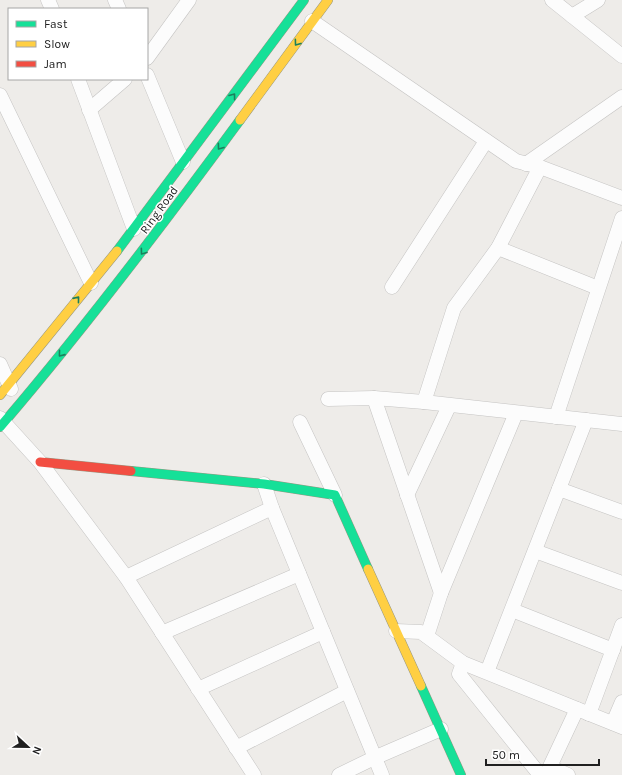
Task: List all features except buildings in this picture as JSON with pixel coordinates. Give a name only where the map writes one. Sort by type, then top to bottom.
[{"type":"main road","name":"Ring Road","points":[[4,390],[134,229],[304,0]]},
{"type":"main road","name":"Ring Road","points":[[1,423],[20,405],[136,262],[328,0]]},
{"type":"main road","points":[[40,462],[264,484],[335,495],[462,775]]},
{"type":"street","points":[[148,57],[189,0]]},
{"type":"street","points":[[552,0],[622,56]]},
{"type":"street","points":[[572,16],[598,0]]},
{"type":"street","points":[[312,22],[516,161],[540,167],[622,198]]},
{"type":"street","points":[[148,78],[183,162]]},
{"type":"street","points":[[78,80],[134,229]]},
{"type":"street","points":[[89,110],[124,80]]},
{"type":"street","points":[[0,95],[91,283]]},
{"type":"street","points":[[526,164],[622,98]]},
{"type":"street","points":[[392,287],[486,141]]},
{"type":"street","points":[[424,402],[454,308],[498,248],[540,167]]},
{"type":"street","points":[[556,417],[622,218]]},
{"type":"street","points":[[498,248],[598,288]]},
{"type":"street","points":[[0,364],[4,390],[20,405]]},
{"type":"street","points":[[374,398],[441,593]]},
{"type":"street","points":[[328,399],[374,398],[424,402],[449,406],[621,423]]},
{"type":"street","points":[[407,495],[449,406]]},
{"type":"street","points":[[427,636],[441,593],[516,413]]},
{"type":"street","points":[[487,672],[559,489],[593,421]]},
{"type":"street","points":[[300,422],[335,495]]},
{"type":"street","points":[[1,423],[40,462],[126,577],[254,775]]},
{"type":"street","points":[[264,484],[272,508],[382,775]]},
{"type":"street","points":[[559,489],[622,512]]},
{"type":"street","points":[[126,577],[272,508]]},
{"type":"street","points":[[535,551],[622,583]]},
{"type":"street","points":[[162,633],[299,574]]},
{"type":"street","points":[[512,610],[613,650]]},
{"type":"street","points":[[545,772],[583,711],[613,650],[622,625]]},
{"type":"street","points":[[396,631],[421,632],[463,662],[617,725],[622,702]]},
{"type":"street","points":[[198,689],[323,632]]},
{"type":"street","points":[[463,662],[459,674],[545,772],[568,775]]},
{"type":"street","points":[[236,748],[347,691]]},
{"type":"street","points":[[339,775],[374,758],[441,730]]},
{"type":"traffic: fast","points":[[117,251],[304,0]]},
{"type":"traffic: fast","points":[[0,427],[63,352],[123,276],[240,120]]},
{"type":"traffic: fast","points":[[131,471],[264,484],[335,495],[368,569]]},
{"type":"traffic: fast","points":[[421,686],[461,775]]},
{"type":"traffic: slow","points":[[240,120],[328,0]]},
{"type":"traffic: slow","points":[[0,395],[117,251]]},
{"type":"traffic: slow","points":[[368,569],[421,686]]},
{"type":"traffic: jam","points":[[40,462],[131,471]]}]
